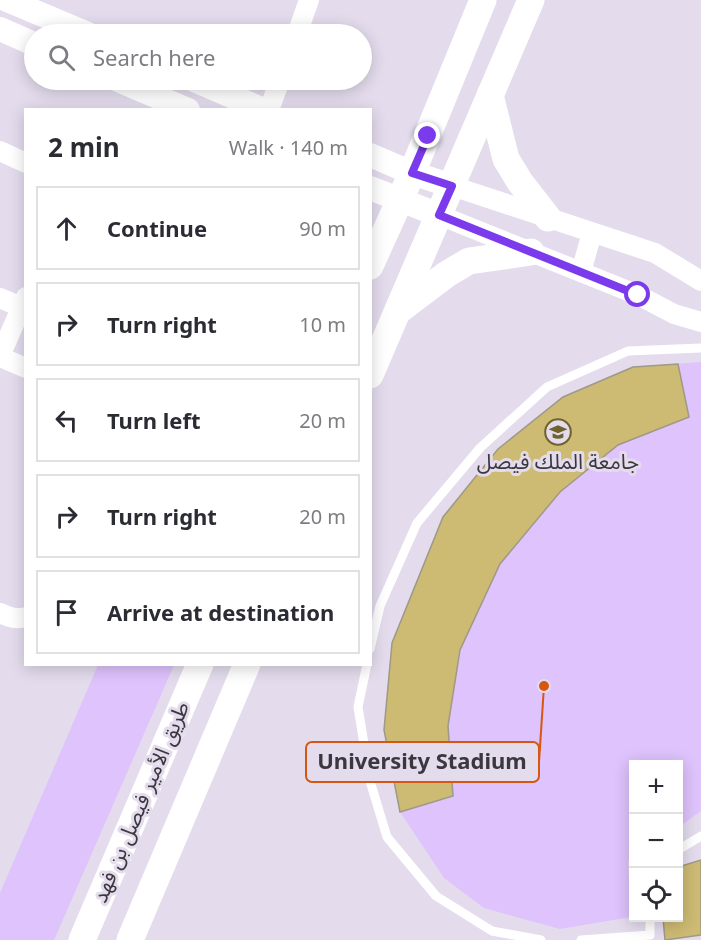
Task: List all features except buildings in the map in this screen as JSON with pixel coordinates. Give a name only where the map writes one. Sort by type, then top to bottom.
[{"type":"main road","points":[[372,261],[412,173],[483,0]]},
{"type":"main road","points":[[372,370],[531,0]]},
{"type":"main road","points":[[490,95],[506,159],[520,182],[548,218]]},
{"type":"main road","points":[[397,312],[447,274],[469,261],[531,252]]},
{"type":"main road","name":"طريق الأمير فيصل بن فهد","points":[[82,940],[199,666]]},
{"type":"main road","name":"طريق الأمير فيصل بن فهد","points":[[130,940],[246,666]]},
{"type":"street","points":[[7,0],[64,24]]},
{"type":"street","points":[[301,24],[309,0]]},
{"type":"street","points":[[0,29],[24,40]]},
{"type":"street","points":[[141,90],[183,108]]},
{"type":"street","points":[[218,90],[262,108]]},
{"type":"street","points":[[268,108],[276,90]]},
{"type":"street","points":[[0,151],[24,162]]},
{"type":"street","points":[[372,156],[412,173],[655,253],[701,280]]},
{"type":"street","points":[[372,189],[638,295],[674,314],[701,322]]},
{"type":"street","points":[[581,272],[592,233]]},
{"type":"street","points":[[0,298],[23,302],[0,357],[24,367]]},
{"type":"street","points":[[0,613],[20,619],[24,618]]},
{"type":"lane","points":[[372,640],[380,606],[417,523],[488,441],[547,387],[628,351],[701,348]]},
{"type":"lane","points":[[367,666],[358,707],[370,781],[387,837],[436,896],[492,931],[541,940]]},
{"type":"lane","points":[[683,847],[701,836]]},
{"type":"lane","points":[[581,940],[650,935],[650,922]]},
{"type":"shaded area","points":[[701,362],[701,811],[683,824],[683,760],[629,760],[629,917],[560,929],[484,908],[444,878],[400,812],[384,730],[392,643],[443,517],[498,449],[563,397],[633,367]]},
{"type":"shaded area","points":[[98,666],[174,666],[54,940],[0,940],[0,893]]},
{"type":"place","name":"جامعة الملك فيصل","points":[[558,432]]},
{"type":"place","name":"University Stadium","points":[[544,686]]},
{"type":"route","points":[[428,136],[412,173],[452,186],[439,215],[638,295]]}]
